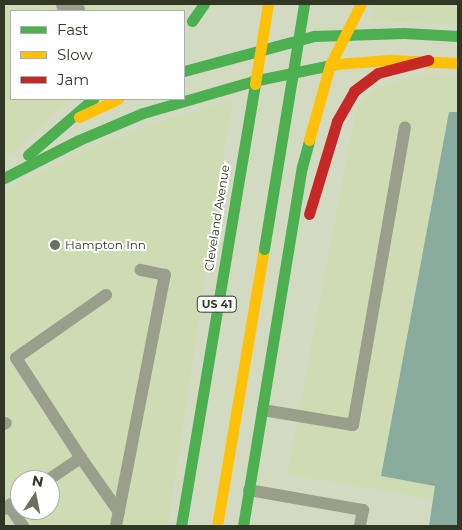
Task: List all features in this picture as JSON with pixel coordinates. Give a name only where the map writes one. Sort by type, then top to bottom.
[{"type":"main road","points":[[188,24],[204,4]]},
{"type":"main road","points":[[188,24],[217,4]]},
{"type":"main road","name":"Cleveland Avenue","points":[[181,526],[253,81],[268,4]]},
{"type":"main road","name":"US 41","points":[[217,526],[304,4]]},
{"type":"main road","points":[[340,14],[351,4]]},
{"type":"main road","points":[[243,526],[302,167],[330,65],[361,4]]},
{"type":"main road","points":[[253,81],[327,25]]},
{"type":"main road","points":[[185,72],[260,48],[314,36],[346,33],[458,36]]},
{"type":"main road","points":[[306,227],[338,120],[354,91],[378,73],[428,60]]},
{"type":"main road","points":[[4,177],[79,140],[143,114],[253,81],[330,65],[428,60],[458,63]]},
{"type":"main road","points":[[4,177],[92,100]]},
{"type":"main road","points":[[63,124],[116,100]]},
{"type":"main road","points":[[269,370],[290,312],[299,264]]},
{"type":"lane","points":[[262,410],[353,425],[405,128]]},
{"type":"lane","points":[[116,526],[165,275],[141,270]]},
{"type":"lane","points":[[106,295],[16,358],[81,458],[119,512]]},
{"type":"lane","points":[[60,472],[81,458]]},
{"type":"lane","points":[[249,490],[363,510],[360,526]]},
{"type":"lane","points":[[6,507],[23,526]]},
{"type":"shaded area","points":[[4,4],[52,4],[56,10],[10,10],[10,100],[73,100],[48,117],[49,120],[4,160]]},
{"type":"shaded area","points":[[82,4],[189,4],[185,10],[86,10]]},
{"type":"shaded area","points":[[373,4],[458,4],[458,24],[371,21]]},
{"type":"shaded area","points":[[428,73],[458,76],[458,504],[287,474],[356,110],[362,100],[382,85]]},
{"type":"shaded area","points":[[234,99],[224,149],[168,526],[4,526],[4,192],[83,151],[146,126]]},
{"type":"building","points":[[449,112],[458,112],[458,526],[429,526],[435,486],[381,476]]},
{"type":"traffic: fast","points":[[192,21],[204,4]]},
{"type":"traffic: fast","points":[[264,249],[304,4]]},
{"type":"traffic: fast","points":[[185,71],[314,36],[404,33],[458,36]]},
{"type":"traffic: fast","points":[[4,178],[79,140],[143,113],[253,81],[336,64]]},
{"type":"traffic: fast","points":[[181,526],[255,84]]},
{"type":"traffic: fast","points":[[28,155],[92,100]]},
{"type":"traffic: fast","points":[[243,526],[302,167],[309,140]]},
{"type":"traffic: slow","points":[[255,84],[268,4]]},
{"type":"traffic: slow","points":[[309,140],[330,65],[361,4]]},
{"type":"traffic: slow","points":[[336,64],[389,60],[458,63]]},
{"type":"traffic: slow","points":[[79,117],[116,100]]},
{"type":"traffic: slow","points":[[217,526],[264,249]]},
{"type":"traffic: jam","points":[[309,214],[337,121],[354,91],[378,73],[428,60]]},
{"type":"place","name":"Hampton Inn","points":[[55,245]]}]
